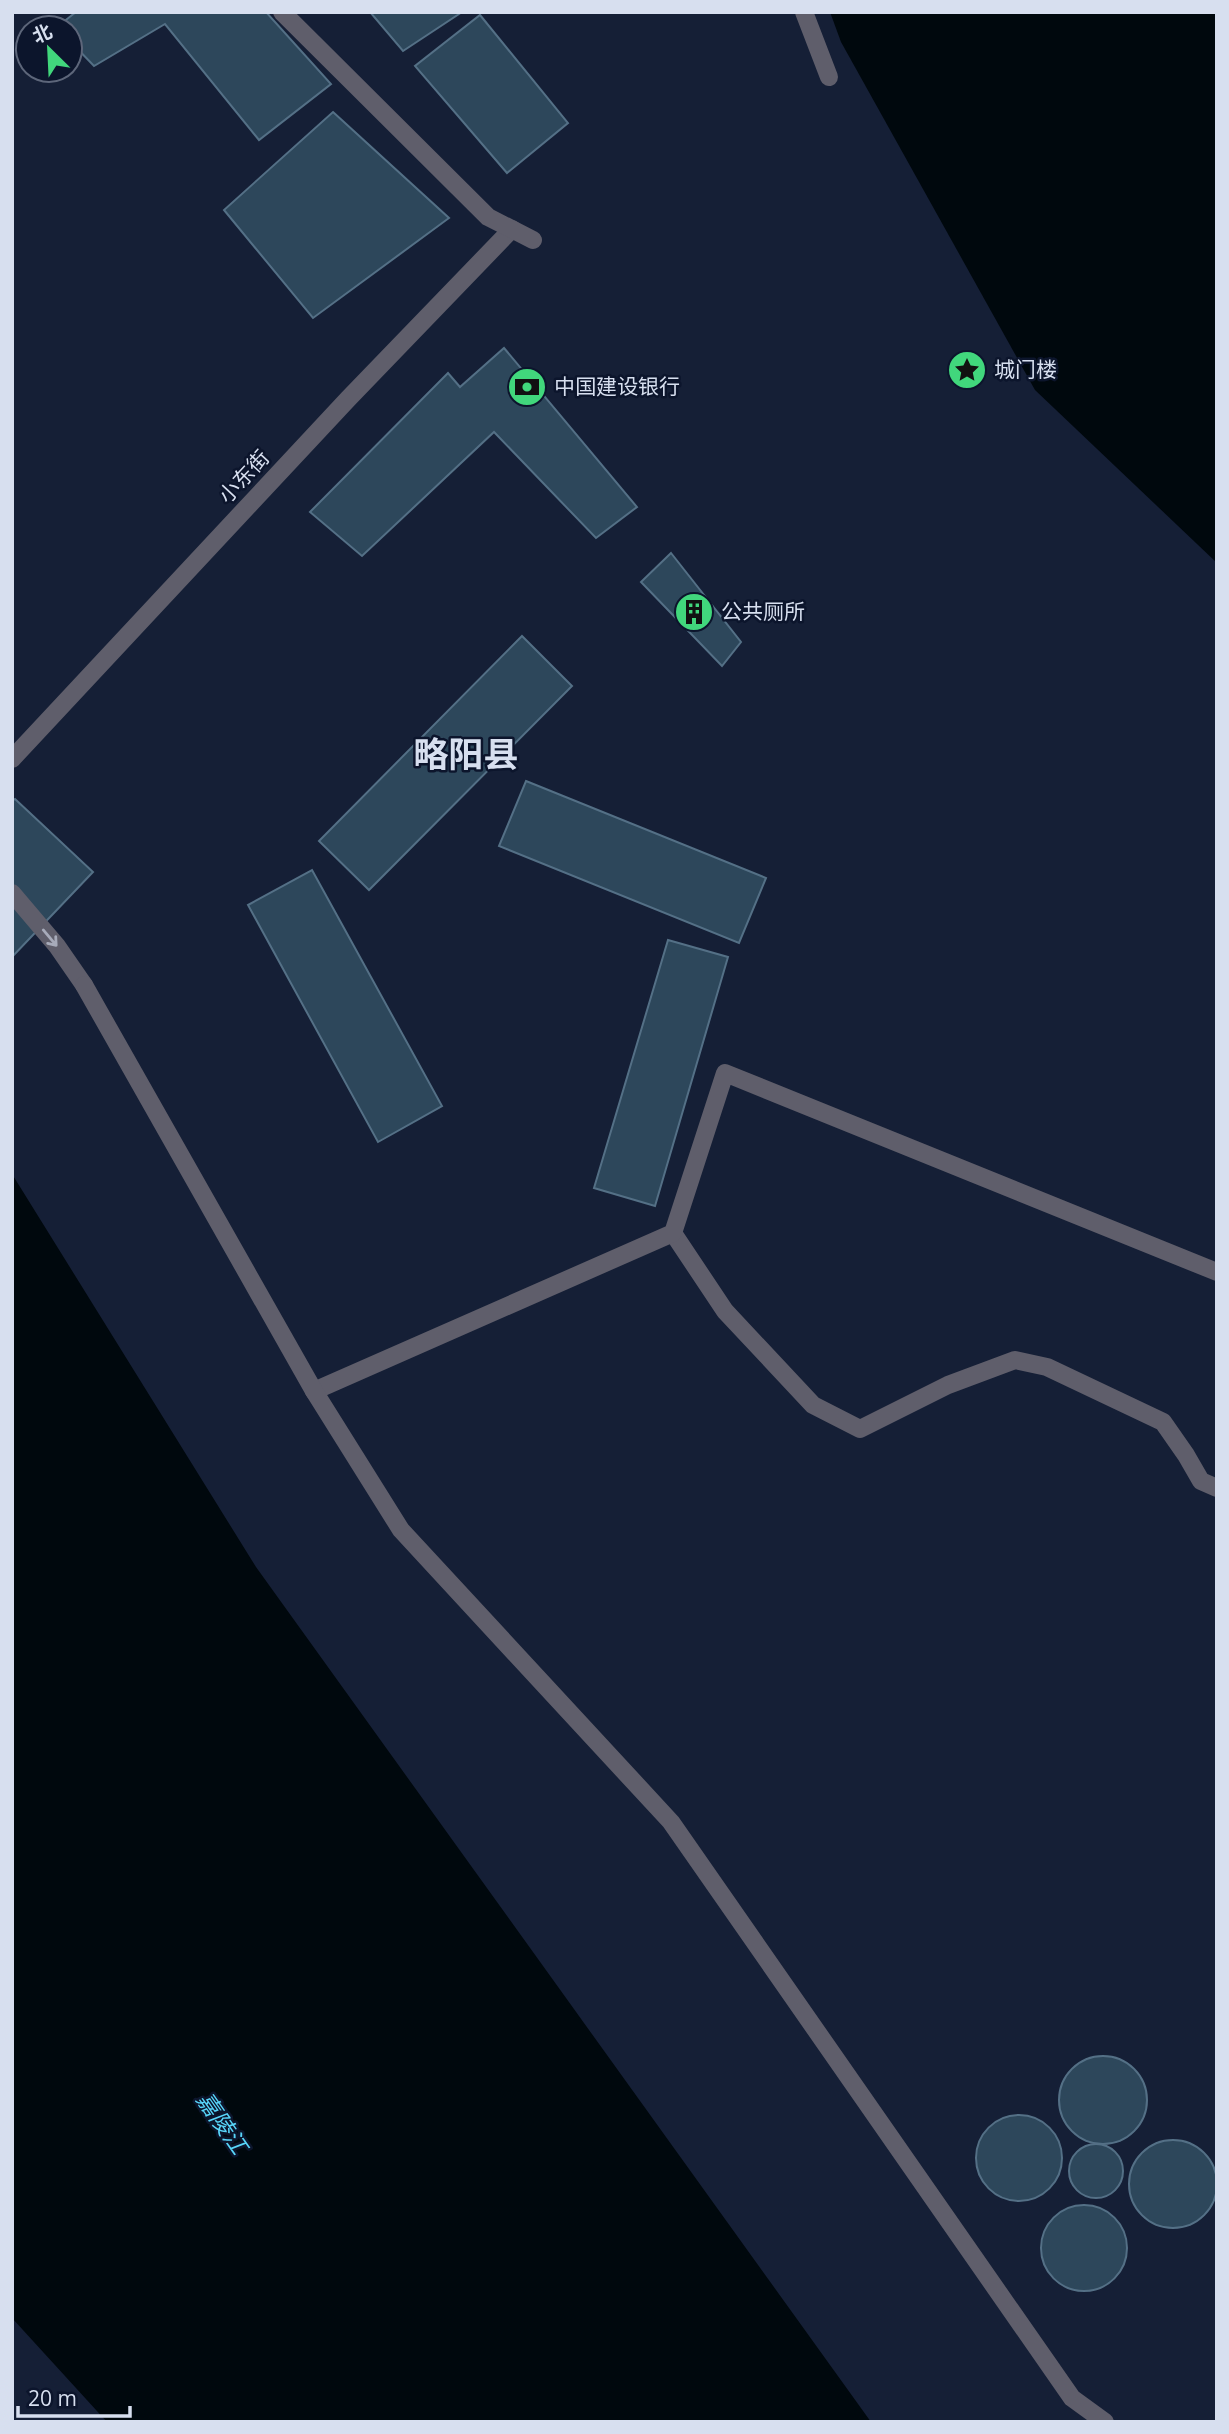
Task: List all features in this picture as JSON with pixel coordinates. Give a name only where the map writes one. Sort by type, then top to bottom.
[{"type":"street","points":[[282,12],[488,217],[533,240]]},
{"type":"street","points":[[804,12],[829,77]]},
{"type":"street","name":"小东街","points":[[12,759],[339,409],[512,229]]},
{"type":"street","points":[[12,894],[57,946],[84,985],[314,1391],[401,1530],[671,1822],[1072,2398],[1105,2422]]},
{"type":"street","points":[[314,1391],[673,1233],[725,1073],[1217,1272]]},
{"type":"street","points":[[673,1233],[725,1311],[813,1405],[860,1429],[948,1385],[1015,1360],[1047,1367],[1163,1422],[1201,1481],[1217,1489]]},
{"type":"water","points":[[830,12],[1217,12],[1217,563],[1035,390],[841,42]]},
{"type":"water","name":"嘉陵江","points":[[12,1174],[256,1567],[871,2422],[107,2422],[12,2318]]},
{"type":"building","points":[[266,12],[331,84],[259,140],[165,24],[94,66],[84,56],[84,14],[73,14]]},
{"type":"building","points":[[370,12],[462,12],[403,51]]},
{"type":"building","points":[[480,15],[568,123],[507,173],[415,66]]},
{"type":"building","points":[[333,112],[449,218],[313,318],[224,210]]},
{"type":"building","points":[[504,348],[637,507],[596,538],[494,432],[362,556],[310,512],[448,373],[460,387]]},
{"type":"building","name":"公共厕所","points":[[671,553],[741,642],[722,666],[641,582]]},
{"type":"building","points":[[522,636],[572,686],[369,890],[319,841]]},
{"type":"building","points":[[526,781],[766,878],[739,943],[499,846]]},
{"type":"building","points":[[15,799],[93,872],[12,957],[12,801]]},
{"type":"building","points":[[312,870],[442,1106],[378,1142],[248,905]]},
{"type":"building","points":[[668,940],[728,957],[655,1206],[594,1188]]},
{"type":"building","points":[[1103,2056],[1120,2059],[1134,2069],[1144,2083],[1147,2100],[1144,2117],[1134,2131],[1120,2141],[1103,2144],[1086,2141],[1072,2131],[1062,2117],[1059,2100],[1062,2083],[1072,2069],[1086,2059]]},
{"type":"building","points":[[1019,2115],[1035,2119],[1049,2128],[1058,2142],[1062,2158],[1058,2174],[1049,2188],[1035,2197],[1019,2201],[1003,2197],[989,2188],[980,2174],[976,2158],[980,2142],[989,2128],[1003,2119]]},
{"type":"building","points":[[1164,2140],[1182,2140],[1198,2147],[1210,2159],[1217,2175],[1217,2193],[1210,2209],[1198,2221],[1182,2228],[1164,2228],[1148,2221],[1136,2209],[1129,2193],[1129,2175],[1136,2159],[1148,2147]]},
{"type":"building","points":[[1096,2144],[1115,2152],[1123,2171],[1115,2190],[1096,2198],[1077,2190],[1069,2171],[1077,2152]]},
{"type":"building","points":[[1084,2205],[1100,2209],[1114,2218],[1123,2232],[1127,2248],[1123,2264],[1114,2278],[1100,2287],[1084,2291],[1068,2287],[1054,2278],[1045,2264],[1041,2248],[1045,2232],[1054,2218],[1068,2209]]},
{"type":"place","name":"城门楼","points":[[967,370]]},
{"type":"place","name":"中国建设银行","points":[[527,387]]},
{"type":"place","name":"公共厕所","points":[[694,612]]},
{"type":"district","name":"略阳县","points":[[466,755]]}]
